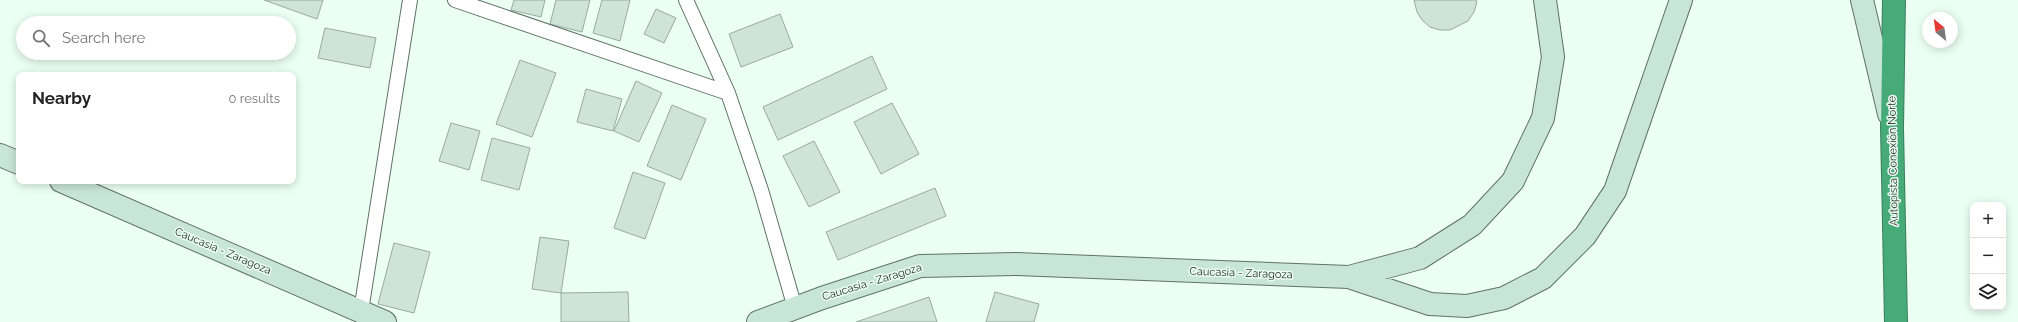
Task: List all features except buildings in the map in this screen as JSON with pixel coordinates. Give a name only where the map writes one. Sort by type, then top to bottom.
[{"type":"highway","name":"Autopista Conexión Norte","points":[[1894,0],[1892,128],[1896,322]]},
{"type":"main road","name":"Caucasia - Zaragoza","points":[[758,322],[822,298],[920,266],[1016,264],[1349,277],[1420,258],[1472,225],[1513,181],[1544,118],[1553,57],[1545,0]]},
{"type":"main road","points":[[1349,277],[1430,304],[1467,306],[1504,298],[1543,278],[1586,236],[1615,191],[1681,0]]},
{"type":"main road","points":[[1862,0],[1892,128]]},
{"type":"main road","points":[[0,155],[16,162]]},
{"type":"main road","name":"Caucasia - Zaragoza","points":[[68,184],[385,322]]},
{"type":"lane","points":[[361,311],[410,0]]},
{"type":"lane","points":[[455,0],[728,93]]},
{"type":"lane","points":[[686,0],[728,93],[761,190],[795,308]]}]
